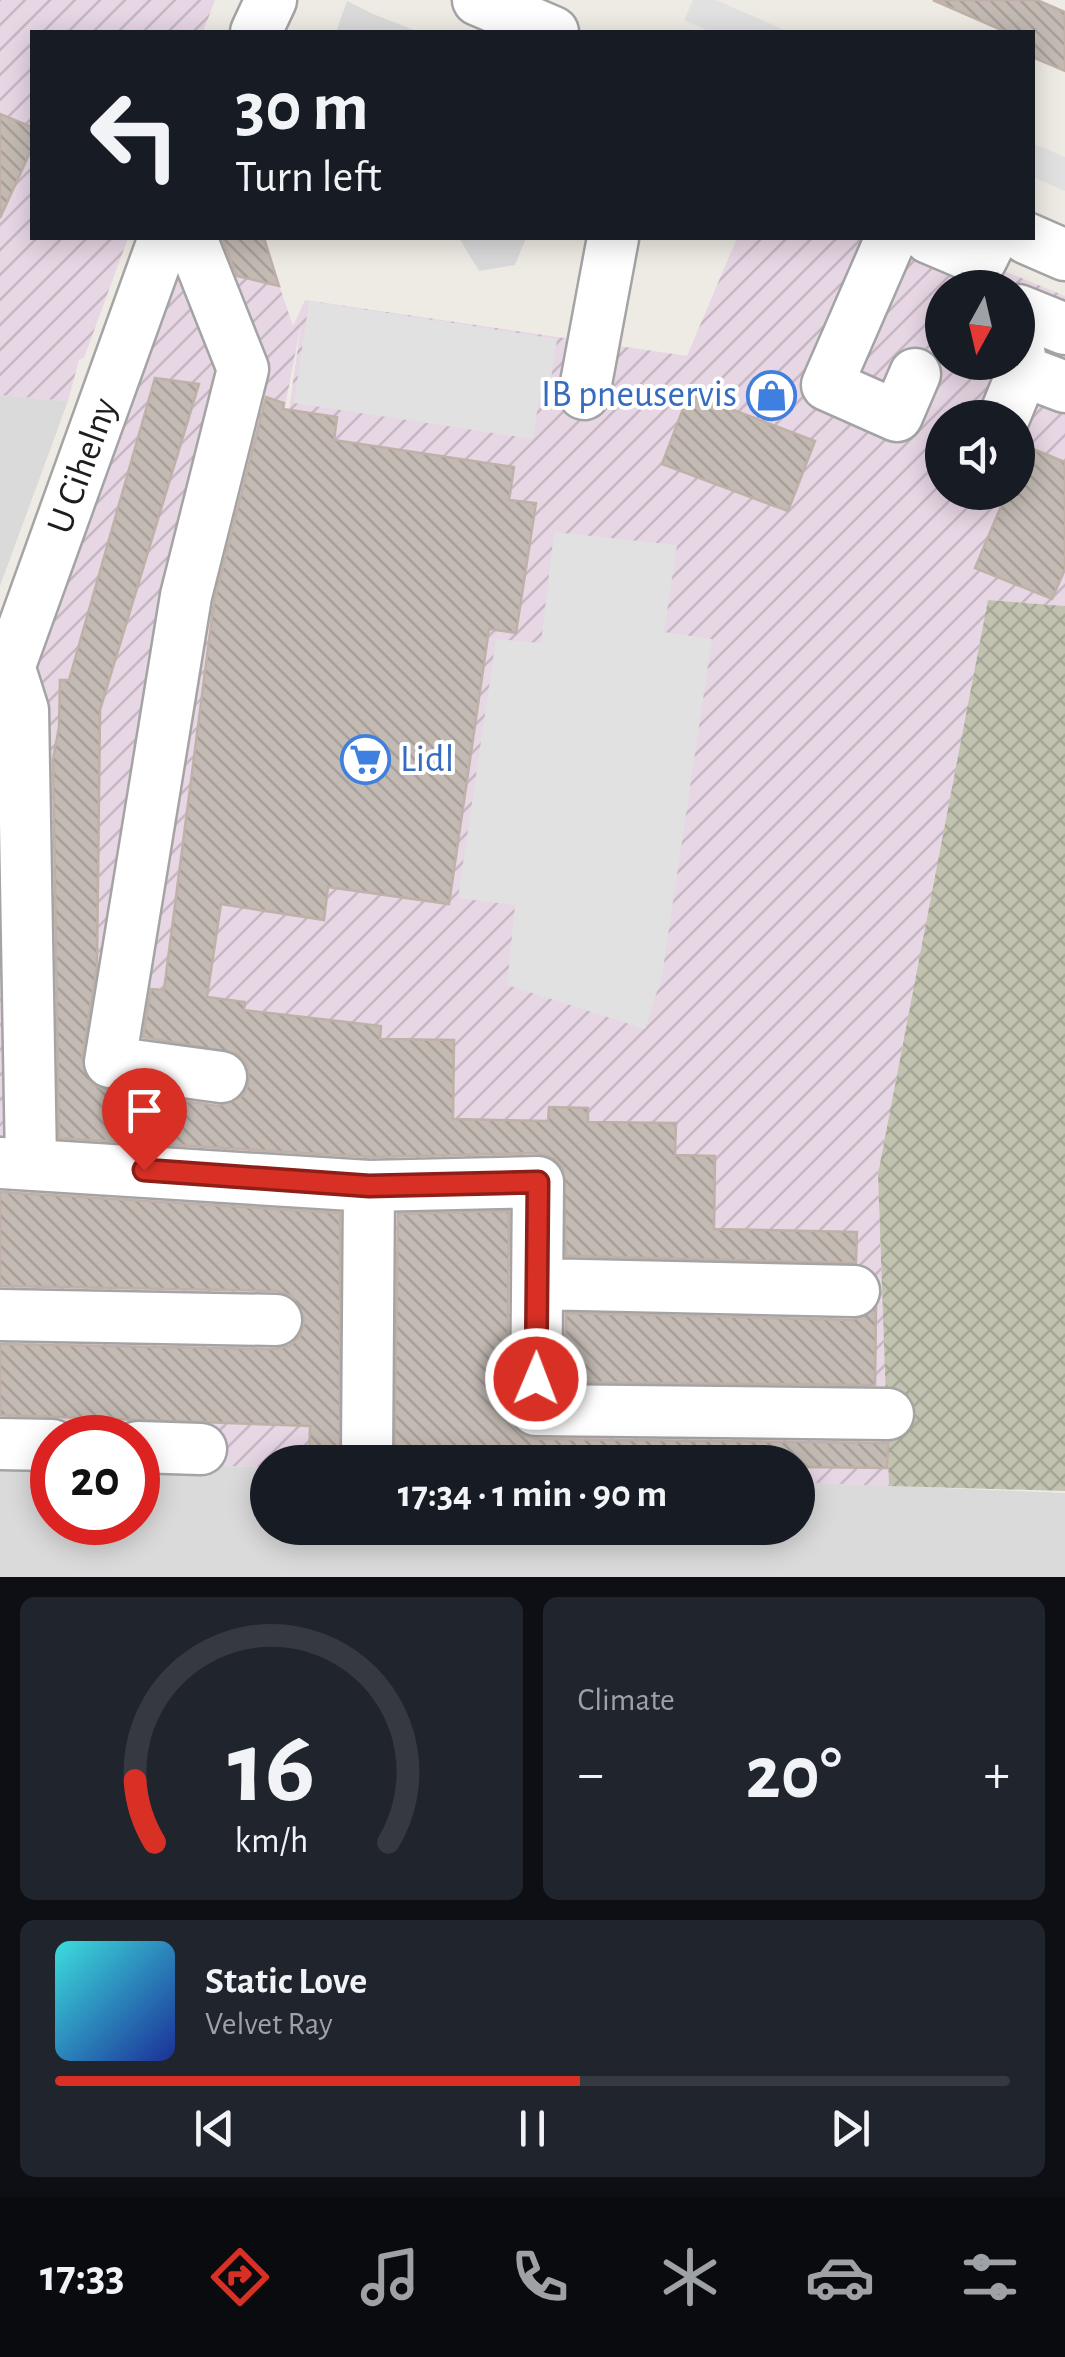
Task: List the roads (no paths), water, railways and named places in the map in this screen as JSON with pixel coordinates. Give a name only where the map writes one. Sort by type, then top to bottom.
[{"type":"street","points":[[257,30],[271,0]]},
{"type":"street","points":[[497,4],[549,30]]},
{"type":"street","name":"U Cihelny","points":[[5,681],[163,240]]},
{"type":"street","points":[[192,240],[242,369],[186,596],[110,1062],[221,1077]]},
{"type":"street","points":[[584,394],[612,240]]},
{"type":"street","points":[[890,240],[826,385],[897,416],[915,374]]},
{"type":"street","points":[[934,240],[990,262]]},
{"type":"street","points":[[1031,240],[1065,254]]},
{"type":"street","points":[[1035,317],[1065,329]]},
{"type":"street","points":[[5,681],[23,710],[16,1162],[369,1186],[538,1182],[536,1410],[888,1414]]},
{"type":"street","points":[[367,1445],[369,1186]]},
{"type":"street","points":[[537,1284],[854,1291]]},
{"type":"street","points":[[0,1316],[276,1320]]},
{"type":"street","points":[[0,1444],[30,1445]]},
{"type":"street","points":[[160,1448],[202,1449]]},
{"type":"place","name":"IB pneuservis","points":[[772,395]]},
{"type":"place","name":"Lidl","points":[[365,760]]}]
